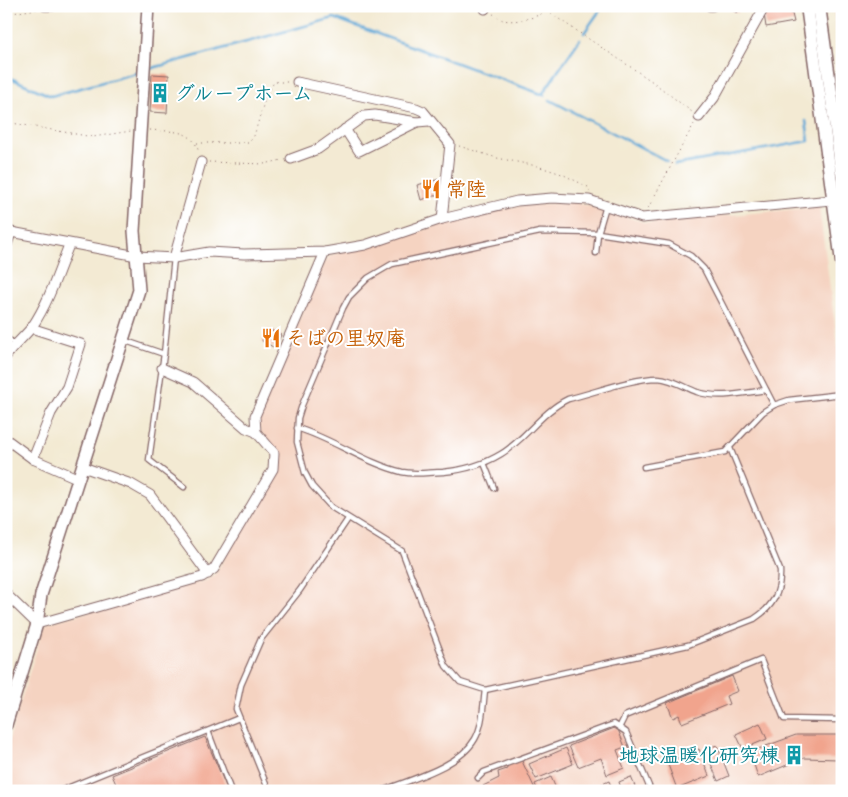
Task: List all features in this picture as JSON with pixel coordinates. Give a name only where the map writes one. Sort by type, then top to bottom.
[{"type":"main road","points":[[807,6],[838,200],[842,262]]},
{"type":"main road","points":[[819,6],[842,172]]},
{"type":"street","points":[[46,6],[52,6]]},
{"type":"street","points":[[6,725],[38,624],[41,596],[138,290],[134,231],[148,6]]},
{"type":"street","points":[[698,118],[714,98],[765,6]]},
{"type":"street","points":[[297,82],[423,111],[429,121],[450,144],[442,219]]},
{"type":"street","points":[[291,159],[318,149],[364,116],[375,115],[417,122],[429,121]]},
{"type":"street","points":[[345,129],[359,151],[417,122]]},
{"type":"street","points":[[174,258],[201,162]]},
{"type":"street","points":[[10,232],[69,245],[136,256],[174,258],[209,252],[244,254],[325,252],[366,245],[442,219],[517,201],[552,198],[589,200],[642,218],[838,200]]},
{"type":"street","points":[[6,356],[31,328],[51,290],[69,245]]},
{"type":"street","points":[[256,432],[255,416],[325,252]]},
{"type":"street","points":[[31,328],[81,344],[67,387],[51,413],[33,459]]},
{"type":"street","points":[[38,624],[208,574],[214,568],[273,469],[274,453],[256,432],[246,428],[192,382],[162,368]]},
{"type":"street","points":[[6,439],[33,459],[79,479]]},
{"type":"street","points":[[83,467],[130,484],[150,495],[208,574]]},
{"type":"street","points":[[6,594],[38,624]]},
{"type":"lane","points":[[596,253],[598,233],[606,206]]},
{"type":"lane","points":[[730,448],[780,570],[778,591],[772,604],[764,612],[754,619],[688,645],[485,690],[460,682],[446,666],[402,551],[348,519],[321,497],[305,473],[300,459],[297,428],[302,405],[342,308],[349,297],[368,278],[381,270],[405,260],[526,234],[553,231],[598,233],[669,244],[690,256],[704,269],[774,405]]},
{"type":"lane","points":[[6,254],[10,232]]},
{"type":"lane","points":[[174,258],[164,354],[149,460],[184,487]]},
{"type":"lane","points":[[6,338],[15,344]]},
{"type":"lane","points":[[123,340],[164,354]]},
{"type":"lane","points":[[297,428],[316,434],[383,466],[403,472],[425,474],[454,471],[484,463],[510,448],[557,404],[568,398],[657,378],[679,383],[698,392],[713,395],[728,396],[766,390]]},
{"type":"lane","points":[[644,467],[726,452],[763,412],[774,405],[789,400],[842,394]]},
{"type":"lane","points":[[484,463],[494,488]]},
{"type":"lane","points":[[269,791],[239,718],[236,709],[237,698],[247,668],[261,639],[300,590],[348,519]]},
{"type":"lane","points":[[620,726],[625,716],[761,660],[784,719],[842,720]]},
{"type":"lane","points":[[382,791],[460,757],[475,740],[480,728],[485,690]]},
{"type":"lane","points":[[60,791],[239,718]]},
{"type":"lane","points":[[478,778],[484,772],[614,724],[620,726],[626,732],[651,791]]},
{"type":"lane","points":[[208,731],[231,791]]},
{"type":"path","points":[[6,14],[30,12],[46,6]]},
{"type":"path","points":[[486,8],[502,20],[520,20],[547,12],[551,6]]},
{"type":"path","points":[[547,12],[653,82],[698,118],[642,218]]},
{"type":"path","points":[[197,143],[248,143],[254,136],[264,100],[274,82],[297,82]]},
{"type":"path","points":[[6,122],[93,137],[141,130],[182,133],[192,137],[197,143],[201,162],[264,164],[291,159]]},
{"type":"path","points":[[450,144],[469,147],[497,158],[537,166],[562,174],[588,187],[589,200]]},
{"type":"shaded area","points":[[833,6],[842,6],[842,71]]},
{"type":"shaded area","points":[[574,202],[647,223],[819,207],[841,369],[836,382],[842,408],[842,791],[6,791],[6,749],[43,628],[48,623],[208,580],[214,576],[279,465],[278,452],[260,431],[258,417],[322,266],[331,255],[487,212],[520,206]]},
{"type":"building","points":[[726,6],[741,6],[737,13]]},
{"type":"building","points":[[769,6],[790,6],[794,22],[766,27],[764,14]]},
{"type":"building","name":"グループホーム","points":[[152,74],[169,75],[167,113],[150,112]]},
{"type":"building","points":[[440,179],[444,193],[421,200],[417,185]]},
{"type":"building","name":"そばの里奴庵","points":[[268,329],[281,335],[275,348],[262,341]]},
{"type":"building","points":[[732,676],[738,691],[726,696],[729,704],[682,723],[679,715],[673,718],[667,703]]},
{"type":"building","points":[[760,723],[767,739],[743,749],[736,734]]},
{"type":"building","points":[[617,727],[625,747],[617,750],[624,768],[607,775],[601,758],[578,767],[569,746]]},
{"type":"building","name":"地球温暖化研究棟","points":[[796,735],[838,735],[838,759],[804,758],[758,777],[750,752]]},
{"type":"building","points":[[205,737],[228,791],[119,791],[112,775]]},
{"type":"building","points":[[717,745],[729,776],[718,781],[705,749]]},
{"type":"building","points":[[566,748],[573,764],[536,779],[529,764]]},
{"type":"building","points":[[699,749],[709,776],[677,789],[667,762]]},
{"type":"building","points":[[521,759],[535,789],[484,791],[483,786],[499,778],[498,772],[507,769],[506,765]]},
{"type":"building","points":[[551,777],[557,791],[538,791],[535,784]]},
{"type":"building","points":[[631,777],[637,791],[622,791],[619,782]]},
{"type":"building","points":[[609,781],[613,791],[587,791]]},
{"type":"waterway","points":[[584,33],[603,6]]},
{"type":"waterway","points":[[149,69],[334,18],[544,95]]},
{"type":"waterway","points":[[543,93],[580,39]]},
{"type":"waterway","points":[[6,76],[51,96],[140,72]]},
{"type":"waterway","points":[[550,100],[667,161]]},
{"type":"waterway","points":[[675,165],[809,141],[806,121]]},
{"type":"place","name":"グループホーム","points":[[160,93]]},
{"type":"place","name":"常陸","points":[[431,189]]},
{"type":"place","name":"そばの里奴庵","points":[[271,338]]},
{"type":"place","name":"地球温暖化研究棟","points":[[794,755]]}]
